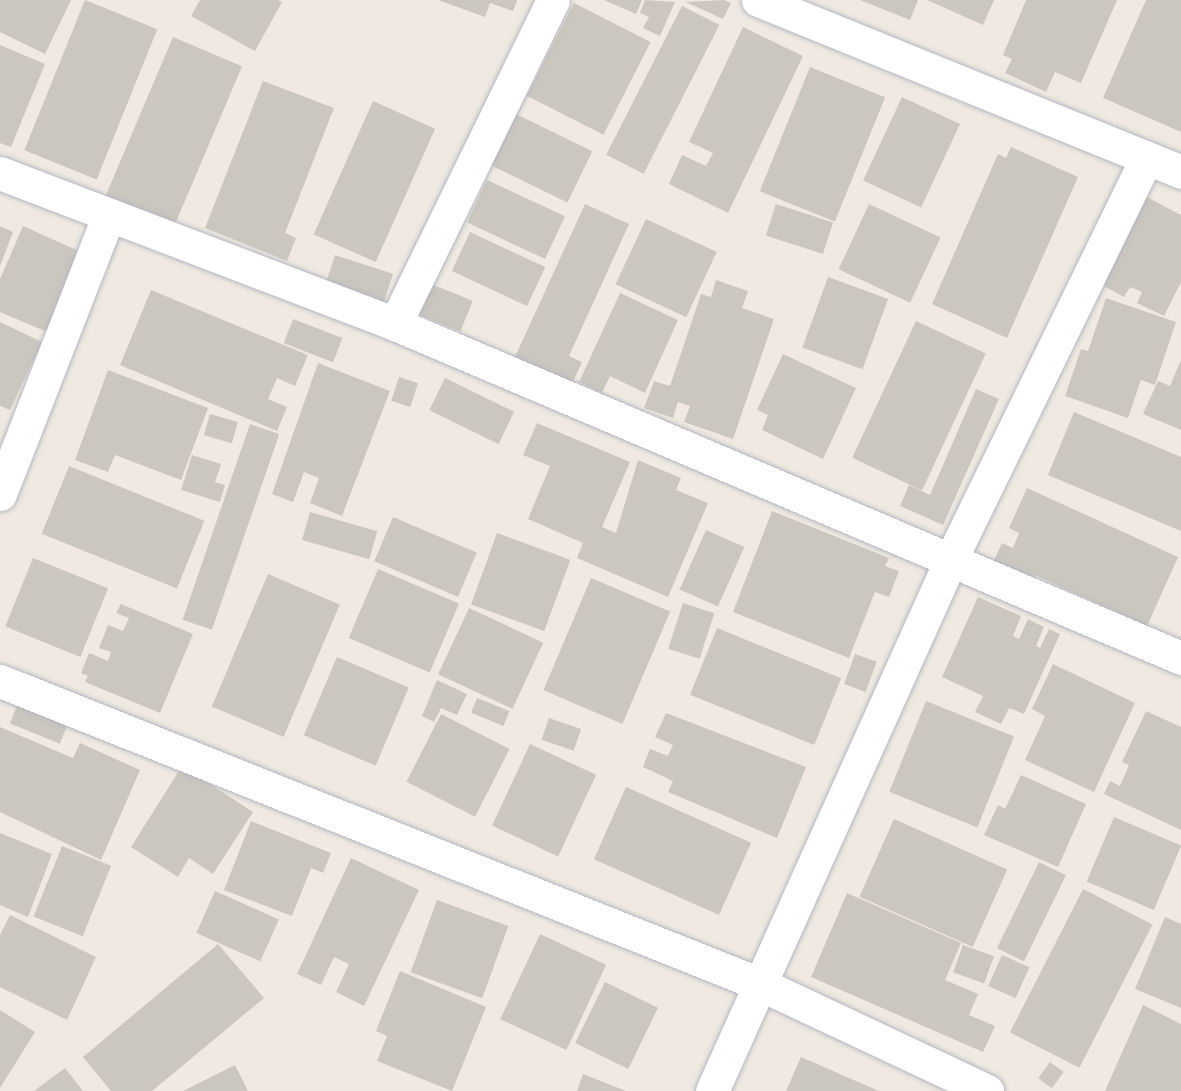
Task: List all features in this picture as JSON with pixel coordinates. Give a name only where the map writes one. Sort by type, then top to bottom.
[{"type":"street","points":[[395,324],[553,0]]},
{"type":"street","points":[[758,0],[1181,172]]},
{"type":"street","points":[[712,1091],[952,557],[1147,158]]},
{"type":"street","points":[[0,173],[108,217],[395,324],[952,557],[1181,658]]},
{"type":"street","points":[[0,494],[108,217]]},
{"type":"street","points":[[0,681],[760,984],[987,1091]]},
{"type":"building","points":[[0,0],[71,0],[45,54],[0,32]]},
{"type":"building","points":[[85,0],[157,29],[97,179],[24,150]]},
{"type":"building","points":[[200,0],[278,0],[282,2],[255,51],[191,16]]},
{"type":"building","points":[[438,0],[517,0],[513,11],[490,3],[485,17]]},
{"type":"building","points":[[604,0],[642,0],[636,14]]},
{"type":"building","points":[[645,0],[675,2],[660,36],[643,28],[649,17],[640,13]]},
{"type":"building","points":[[724,0],[731,3],[723,19],[686,2]]},
{"type":"building","points":[[860,0],[918,0],[910,20]]},
{"type":"building","points":[[927,0],[994,0],[983,25]]},
{"type":"building","points":[[1026,0],[1117,0],[1081,83],[1055,72],[1046,92],[1005,73],[1012,59],[1003,55]]},
{"type":"building","points":[[1146,0],[1181,0],[1181,132],[1103,98]]},
{"type":"building","points":[[574,3],[651,42],[603,135],[527,96]]},
{"type":"building","points":[[682,6],[719,25],[644,174],[606,155]]},
{"type":"building","points":[[743,27],[803,56],[728,213],[669,184],[682,155],[706,166],[713,153],[689,142]]},
{"type":"building","points":[[173,37],[242,66],[175,225],[106,195]]},
{"type":"building","points":[[0,45],[45,64],[11,147],[0,143]]},
{"type":"building","points":[[810,67],[885,97],[835,222],[760,191]]},
{"type":"building","points":[[263,81],[334,108],[285,233],[296,238],[287,261],[205,228]]},
{"type":"building","points":[[902,97],[960,124],[921,207],[863,180]]},
{"type":"building","points":[[373,101],[435,129],[376,262],[314,234]]},
{"type":"building","points":[[516,114],[592,151],[567,202],[491,165]]},
{"type":"building","points":[[1011,147],[1078,177],[1007,338],[932,304],[998,154],[1006,158]]},
{"type":"building","points":[[487,180],[565,216],[545,259],[467,223]]},
{"type":"building","points":[[1143,195],[1181,215],[1181,282],[1164,316],[1137,303],[1142,292],[1130,287],[1124,297],[1098,283]]},
{"type":"building","points":[[585,204],[629,224],[569,356],[582,362],[571,386],[514,359]]},
{"type":"building","points":[[776,204],[833,223],[823,254],[766,235]]},
{"type":"building","points":[[869,204],[941,237],[910,303],[839,269]]},
{"type":"building","points":[[646,219],[717,252],[686,317],[616,284]]},
{"type":"building","points":[[0,226],[13,232],[0,266]]},
{"type":"building","points":[[23,226],[81,252],[47,332],[0,312],[0,279]]},
{"type":"building","points":[[470,232],[545,267],[527,306],[452,271]]},
{"type":"building","points":[[335,255],[393,274],[383,303],[325,284]]},
{"type":"building","points":[[828,277],[888,299],[862,369],[802,347]]},
{"type":"building","points":[[716,280],[748,291],[742,308],[774,319],[733,439],[684,422],[690,406],[678,402],[673,418],[644,408],[654,381],[670,386],[701,294],[711,297]]},
{"type":"building","points":[[431,284],[473,301],[460,331],[419,315]]},
{"type":"building","points":[[151,290],[308,355],[295,386],[277,378],[268,399],[287,407],[277,431],[120,365]]},
{"type":"building","points":[[620,293],[678,320],[645,393],[610,376],[602,393],[579,382]]},
{"type":"building","points":[[1106,298],[1176,322],[1155,385],[1141,380],[1128,418],[1065,396],[1081,349],[1088,351]]},
{"type":"building","points":[[293,319],[342,338],[333,362],[284,343]]},
{"type":"building","points":[[916,321],[986,354],[922,490],[852,458]]},
{"type":"building","points":[[0,322],[42,342],[10,410],[0,406]]},
{"type":"building","points":[[783,354],[856,388],[823,459],[762,430],[768,415],[757,410]]},
{"type":"building","points":[[1181,360],[1181,430],[1143,414],[1158,381],[1170,386]]},
{"type":"building","points":[[318,363],[390,391],[342,516],[310,503],[319,478],[304,472],[293,502],[272,494]]},
{"type":"building","points":[[108,370],[208,408],[181,480],[115,455],[108,472],[75,460]]},
{"type":"building","points":[[399,377],[418,383],[410,407],[391,401]]},
{"type":"building","points":[[445,378],[514,412],[498,444],[429,410]]},
{"type":"building","points":[[976,389],[999,399],[943,525],[900,506],[909,485],[930,495]]},
{"type":"building","points":[[1074,412],[1181,457],[1181,531],[1048,475]]},
{"type":"building","points":[[210,414],[238,422],[232,443],[204,435]]},
{"type":"building","points":[[537,423],[630,462],[602,527],[616,533],[638,460],[681,478],[676,490],[708,503],[668,597],[577,558],[583,543],[528,519],[550,466],[523,455]]},
{"type":"building","points":[[250,424],[279,434],[212,630],[183,620]]},
{"type":"building","points":[[192,455],[221,464],[215,482],[225,485],[220,502],[181,490]]},
{"type":"building","points":[[69,466],[204,521],[177,588],[42,534]]},
{"type":"building","points":[[1027,488],[1178,557],[1147,626],[1035,575],[1032,583],[992,565],[1002,543],[1013,548],[1019,533],[1009,528]]},
{"type":"building","points":[[772,511],[889,558],[885,566],[899,571],[889,597],[875,592],[849,658],[733,612]]},
{"type":"building","points":[[310,512],[377,531],[369,559],[302,540]]},
{"type":"building","points":[[393,517],[477,553],[458,597],[374,561]]},
{"type":"building","points":[[706,530],[744,547],[718,606],[680,589]]},
{"type":"building","points":[[497,533],[570,560],[544,631],[471,604]]},
{"type":"building","points":[[33,558],[108,588],[80,657],[5,627]]},
{"type":"building","points":[[378,569],[459,603],[430,672],[349,638]]},
{"type":"building","points":[[268,574],[340,604],[284,737],[212,707]]},
{"type":"building","points":[[591,578],[670,612],[622,724],[543,690]]},
{"type":"building","points":[[978,597],[1021,616],[1013,636],[1019,639],[1028,619],[1044,627],[1036,646],[1040,648],[1049,629],[1060,634],[1024,714],[1009,708],[1001,724],[975,712],[983,696],[942,677]]},
{"type":"building","points":[[683,603],[714,613],[700,659],[668,649]]},
{"type":"building","points":[[121,604],[193,634],[160,713],[85,682],[88,676],[81,673],[89,653],[108,661],[111,652],[99,648],[108,625],[123,631],[129,618],[116,613]]},
{"type":"building","points":[[469,608],[543,643],[512,709],[438,674]]},
{"type":"building","points":[[717,628],[841,678],[814,745],[690,695]]},
{"type":"building","points":[[855,654],[877,662],[866,692],[844,684]]},
{"type":"building","points":[[337,657],[409,687],[376,766],[304,735]]},
{"type":"building","points":[[1053,664],[1135,703],[1094,792],[1025,760],[1045,716],[1032,709]]},
{"type":"building","points":[[437,680],[467,694],[457,715],[441,708],[434,722],[422,716]]},
{"type":"building","points":[[477,698],[509,711],[503,726],[471,713]]},
{"type":"building","points":[[926,701],[1014,737],[977,827],[889,792]]},
{"type":"building","points":[[18,703],[68,723],[60,744],[10,723]]},
{"type":"building","points":[[1146,711],[1181,727],[1181,830],[1104,794],[1110,781],[1120,786],[1129,765],[1122,762]]},
{"type":"building","points":[[666,713],[806,767],[777,838],[668,792],[673,781],[643,767],[650,749],[668,756],[673,745],[655,737]]},
{"type":"building","points":[[441,714],[510,749],[475,817],[406,782]]},
{"type":"building","points":[[549,718],[581,729],[574,751],[542,740]]},
{"type":"building","points":[[0,727],[73,758],[80,743],[140,770],[101,860],[0,812]]},
{"type":"building","points":[[530,744],[596,775],[558,856],[492,826]]},
{"type":"building","points":[[182,766],[253,812],[213,874],[189,858],[178,877],[131,847]]},
{"type":"building","points":[[1021,775],[1086,804],[1058,867],[984,835],[998,805],[1005,809]]},
{"type":"building","points":[[626,787],[751,843],[719,915],[594,859]]},
{"type":"building","points":[[1114,817],[1181,845],[1154,910],[1087,881]]},
{"type":"building","points":[[894,819],[1007,869],[973,947],[859,897]]},
{"type":"building","points":[[251,821],[331,853],[323,873],[311,868],[292,916],[224,890]]},
{"type":"building","points":[[0,833],[52,854],[28,917],[0,905]]},
{"type":"building","points":[[62,846],[111,866],[83,936],[34,916]]},
{"type":"building","points":[[351,858],[419,890],[364,1006],[336,992],[349,964],[334,957],[321,985],[297,974]]},
{"type":"building","points":[[1039,862],[1066,875],[1024,961],[997,948]]},
{"type":"building","points":[[1083,889],[1152,924],[1079,1068],[1010,1032]]},
{"type":"building","points":[[215,891],[279,919],[260,961],[196,933]]},
{"type":"building","points":[[847,893],[961,943],[945,980],[978,994],[969,1015],[995,1026],[983,1052],[811,977]]},
{"type":"building","points":[[437,900],[508,926],[482,998],[411,972]]},
{"type":"building","points":[[10,915],[96,957],[67,1020],[0,987],[0,935]]},
{"type":"building","points":[[1165,917],[1181,924],[1181,1008],[1135,989]]},
{"type":"building","points":[[540,934],[606,965],[566,1050],[500,1019]]},
{"type":"building","points":[[218,944],[264,998],[152,1091],[111,1091],[83,1057]]},
{"type":"building","points":[[963,945],[994,956],[984,984],[953,972]]},
{"type":"building","points":[[1002,955],[1029,967],[1016,998],[988,986]]},
{"type":"building","points":[[400,971],[486,1007],[452,1091],[377,1061],[387,1036],[376,1031]]},
{"type":"building","points":[[605,982],[658,1008],[628,1069],[575,1043]]},
{"type":"building","points":[[1143,1005],[1181,1024],[1181,1091],[1105,1091]]},
{"type":"building","points":[[0,1010],[35,1032],[0,1088]]},
{"type":"building","points":[[801,1057],[879,1091],[786,1091]]},
{"type":"building","points":[[1050,1062],[1064,1072],[1052,1088],[1038,1078]]},
{"type":"building","points":[[235,1065],[248,1091],[183,1091]]},
{"type":"building","points":[[65,1068],[83,1091],[34,1091]]},
{"type":"building","points":[[583,1074],[626,1091],[577,1091]]}]
